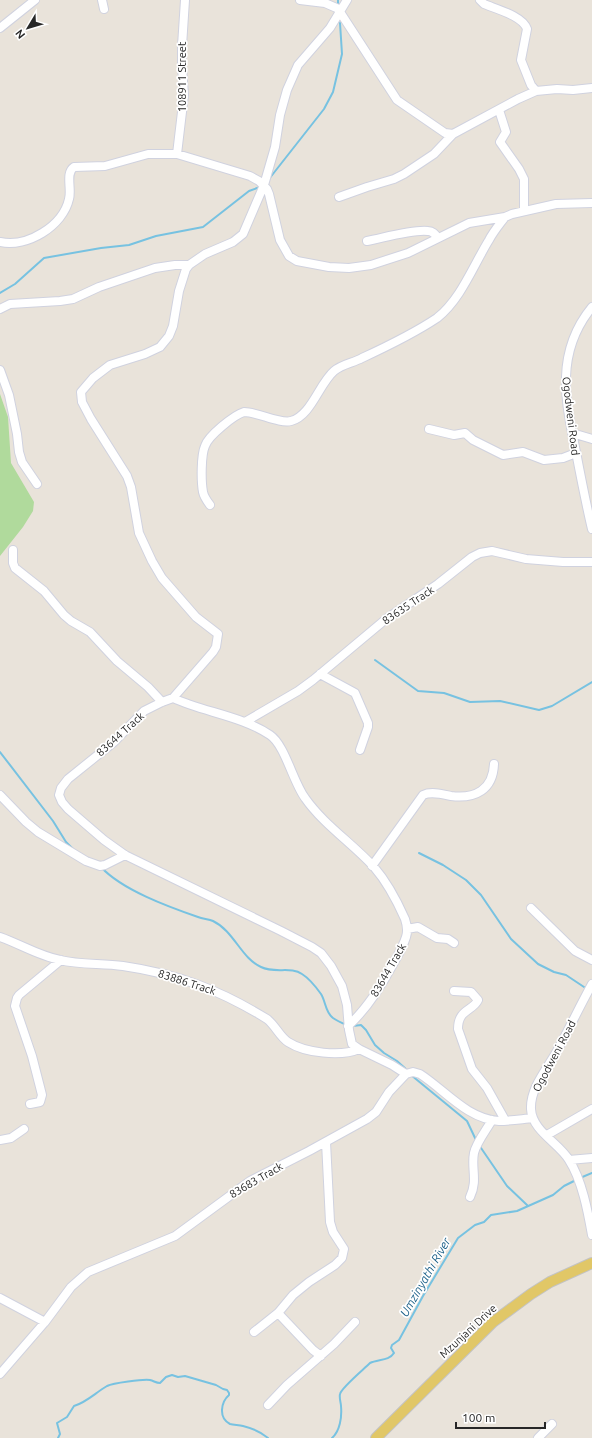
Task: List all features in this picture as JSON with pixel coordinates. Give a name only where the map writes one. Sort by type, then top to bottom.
[{"type":"main road","name":"Mzunjani Drive","points":[[376,1438],[493,1322],[550,1282],[592,1263]]},
{"type":"street","points":[[0,28],[35,0]]},
{"type":"street","points":[[102,0],[104,9]]},
{"type":"street","name":"108911 Street","points":[[177,154],[184,95],[182,46],[185,0]]},
{"type":"street","points":[[300,0],[325,3],[341,11],[397,100],[445,134],[453,134]]},
{"type":"street","points":[[173,698],[216,647],[218,634],[196,618],[162,578],[152,561],[139,533],[131,487],[127,476],[91,419],[82,402],[82,392],[93,378],[110,365],[160,347],[166,341],[173,326],[179,291],[186,269],[189,265],[205,254],[233,242],[240,237],[264,185],[275,147],[280,115],[287,90],[298,65],[330,28],[347,0]]},
{"type":"street","points":[[480,0],[484,4],[521,20],[526,25],[527,29],[521,60],[531,85],[536,91]]},
{"type":"street","points":[[339,198],[367,186],[394,179],[404,174],[434,154],[453,134],[536,91],[592,88]]},
{"type":"street","points":[[499,110],[506,132],[500,142],[520,169],[524,179],[524,211]]},
{"type":"street","points":[[0,242],[15,244],[26,241],[32,239],[55,224],[64,211],[69,200],[69,174],[71,169],[74,167],[105,166],[148,154],[177,154],[219,168],[250,176],[264,185],[270,194],[280,240],[289,256],[297,261],[329,267],[349,268],[371,265],[408,253],[469,223],[505,217],[556,204],[592,203]]},
{"type":"street","points":[[210,505],[205,498],[203,490],[203,452],[206,442],[218,430],[244,412],[283,421],[293,420],[304,412],[324,382],[335,370],[380,350],[437,318],[455,298],[489,239],[505,217]]},
{"type":"street","points":[[367,241],[408,232],[428,230],[434,233],[438,238]]},
{"type":"street","points":[[0,308],[10,304],[73,299],[100,287],[154,268],[189,265]]},
{"type":"street","name":"Ogodweni Road","points":[[592,307],[577,329],[570,347],[565,373],[572,433],[592,529]]},
{"type":"street","points":[[0,370],[9,395],[22,462],[37,484]]},
{"type":"street","points":[[429,429],[454,435],[465,433],[473,440],[503,455],[523,452],[543,460],[563,458],[576,453]]},
{"type":"street","points":[[572,433],[592,439]]},
{"type":"street","points":[[13,550],[13,563],[15,568],[44,591],[71,621],[90,632],[117,661],[148,687],[162,702]]},
{"type":"street","name":"83635 Track","points":[[245,722],[298,691],[386,619],[438,584],[472,557],[480,553],[492,551],[526,559],[564,562],[592,562]]},
{"type":"street","points":[[320,674],[351,690],[358,698],[368,727],[360,750]]},
{"type":"street","name":"83644 Track","points":[[348,1026],[364,1010],[405,942],[407,929],[405,919],[401,909],[383,878],[321,818],[309,804],[298,788],[283,753],[274,738],[266,732],[245,722],[186,704],[173,698],[144,711],[114,742],[63,784],[60,791],[60,799],[104,840],[125,855],[281,930],[321,953],[331,966],[342,986],[347,1005],[348,1026],[350,1040],[359,1050]]},
{"type":"street","points":[[372,866],[423,795],[430,793],[464,797],[480,792],[489,784],[494,773],[494,764]]},
{"type":"street","points":[[0,795],[38,832],[86,861],[100,866],[125,855]]},
{"type":"street","points":[[531,908],[575,950],[592,960]]},
{"type":"street","points":[[407,929],[418,927],[438,938],[448,939],[454,943]]},
{"type":"street","name":"83886 Track","points":[[0,937],[60,960],[121,966],[169,975],[217,991],[257,1012],[271,1022],[283,1038],[293,1045],[325,1052],[348,1053],[359,1050]]},
{"type":"street","points":[[30,1104],[38,1103],[41,1100],[42,1095],[32,1056],[16,1011],[16,1002],[19,995],[60,960]]},
{"type":"street","name":"Ogodweni Road","points":[[533,1118],[531,1104],[533,1094],[592,984]]},
{"type":"street","points":[[454,991],[471,992],[478,1000],[477,1003],[465,1011],[458,1023],[458,1029],[472,1069],[487,1088],[505,1120]]},
{"type":"street","points":[[359,1050],[392,1065],[406,1074],[413,1072],[420,1074],[479,1116],[492,1120],[533,1118],[539,1127],[559,1147],[574,1168],[583,1195],[592,1236]]},
{"type":"street","name":"83683 Track","points":[[0,1374],[46,1322],[78,1280],[88,1272],[171,1239],[250,1181],[367,1119],[376,1112],[389,1092],[406,1074]]},
{"type":"street","points":[[547,1135],[592,1109]]},
{"type":"street","points":[[470,1197],[473,1191],[474,1182],[474,1152],[492,1120]]},
{"type":"street","points":[[0,1140],[11,1138],[24,1129]]},
{"type":"street","points":[[254,1332],[278,1313],[292,1296],[309,1282],[335,1265],[342,1258],[342,1246],[333,1232],[330,1222],[326,1142]]},
{"type":"street","points":[[569,1160],[592,1158]]},
{"type":"street","points":[[0,1298],[46,1322]]},
{"type":"street","points":[[278,1313],[313,1350],[321,1356]]},
{"type":"street","points":[[268,1405],[287,1385],[321,1356],[355,1322]]},
{"type":"street","points":[[538,1438],[552,1424]]},
{"type":"green space","points":[[0,394],[8,417],[11,463],[34,502],[33,511],[23,527],[0,556]]},
{"type":"waterway","points":[[269,179],[324,109],[333,92],[342,54],[340,23]]},
{"type":"waterway","points":[[0,293],[15,284],[44,258],[101,248],[129,245],[156,236],[203,227],[249,191],[260,187]]},
{"type":"waterway","points":[[375,660],[418,691],[444,693],[470,702],[500,701],[539,710],[552,706],[592,682]]},
{"type":"waterway","points":[[0,752],[53,821],[66,842],[74,850]]},
{"type":"waterway","points":[[419,853],[443,865],[466,880],[481,895],[511,939],[538,964],[554,972],[566,975],[584,987]]},
{"type":"waterway","points":[[101,867],[121,883],[146,897],[200,918],[211,920],[220,925],[227,931],[248,957],[261,967],[272,970],[293,971],[302,974],[321,994],[330,1016],[347,1025]]},
{"type":"waterway","points":[[353,1026],[361,1025],[366,1030],[375,1045],[407,1070]]},
{"type":"waterway","points":[[411,1075],[467,1121],[476,1140]]},
{"type":"waterway","points":[[479,1145],[507,1186],[527,1205]]},
{"type":"waterway","name":"Umzinyathi River","points":[[580,1178],[592,1173]]},
{"type":"waterway","name":"Umzinyathi River","points":[[332,1438],[337,1432],[341,1419],[341,1391],[370,1363],[392,1356],[394,1353],[391,1348],[392,1345],[399,1340],[423,1296],[458,1238],[475,1225],[484,1222],[491,1215],[517,1211],[553,1195],[564,1186],[576,1180]]},
{"type":"waterway","name":"Umzinyathi River","points":[[58,1438],[60,1434],[57,1423],[67,1417],[74,1406],[87,1400],[107,1386],[141,1380],[150,1380],[160,1383],[166,1377],[172,1375],[178,1377],[185,1376],[216,1385],[227,1390],[229,1395],[224,1402],[222,1410],[222,1414],[226,1421],[230,1424],[253,1429],[268,1438]]}]
